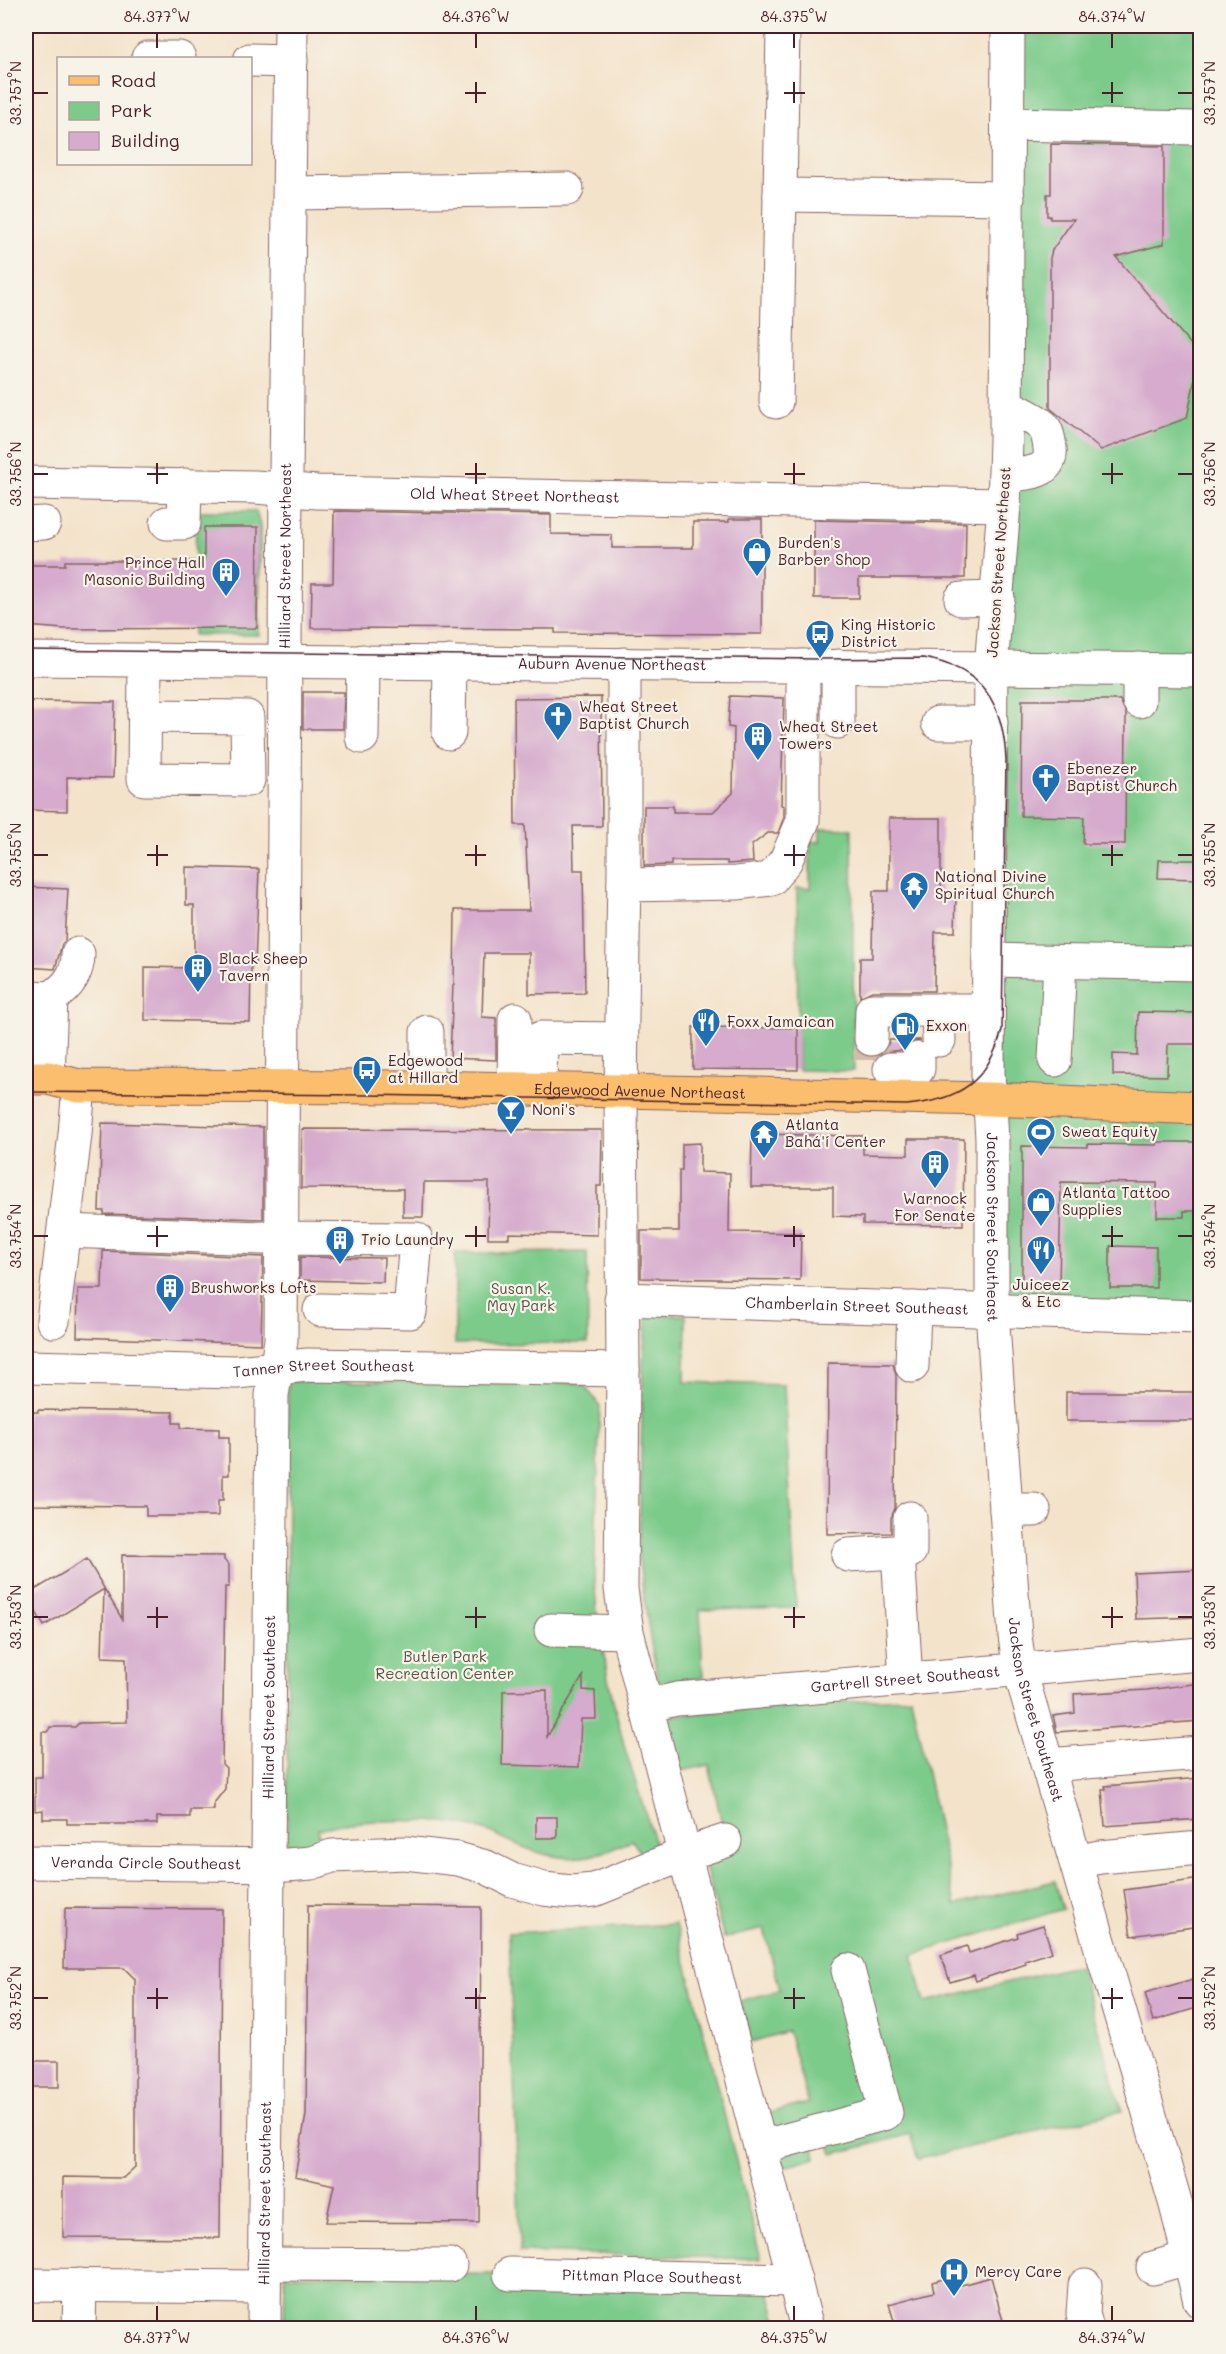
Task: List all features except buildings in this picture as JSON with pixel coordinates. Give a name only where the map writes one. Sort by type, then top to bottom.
[{"type":"main road","name":"Edgewood Avenue Northeast","points":[[33,1086],[427,1087],[621,1092],[902,1049],[990,1099],[1200,1108]]},
{"type":"street","name":"Hilliard Street Northeast","points":[[282,1087],[291,26]]},
{"type":"street","name":"Jackson Street Northeast","points":[[990,1099],[988,960],[991,668],[1005,490],[1008,26]]},
{"type":"street","points":[[776,402],[783,29]]},
{"type":"street","points":[[252,60],[291,61]]},
{"type":"street","points":[[1008,124],[1194,128]]},
{"type":"street","points":[[290,194],[567,189]]},
{"type":"street","points":[[780,195],[1008,198]]},
{"type":"street","name":"Old Wheat Street Northeast","points":[[26,483],[185,485],[317,492],[1005,490],[1026,474],[1039,471],[1048,463],[1051,454],[1049,437],[1043,427],[1006,405]]},
{"type":"street","points":[[167,523],[184,523],[185,485]]},
{"type":"street","points":[[961,599],[998,598]]},
{"type":"street","name":"Auburn Avenue Northeast","points":[[26,659],[1200,670]]},
{"type":"street","points":[[145,660],[144,779],[248,780],[247,717]]},
{"type":"street","points":[[362,737],[363,662]]},
{"type":"street","points":[[449,734],[450,662]]},
{"type":"street","points":[[624,664],[624,885],[634,946],[634,1002],[622,1039],[621,1589],[627,1632],[807,2328]]},
{"type":"street","points":[[624,885],[737,883],[771,879],[786,860],[803,821],[803,666]]},
{"type":"street","points":[[838,666],[838,722]]},
{"type":"street","points":[[1139,669],[1139,701]]},
{"type":"street","points":[[144,716],[286,717]]},
{"type":"street","points":[[938,723],[991,723]]},
{"type":"street","points":[[33,1086],[38,998],[63,991],[78,967],[78,954]]},
{"type":"street","points":[[988,960],[1200,964]]},
{"type":"street","points":[[1055,1060],[1059,962]]},
{"type":"street","points":[[902,1049],[988,1010]]},
{"type":"street","points":[[515,1019],[527,1089]]},
{"type":"street","points":[[427,1032],[427,1087]]},
{"type":"street","points":[[527,1089],[541,1038],[622,1039]]},
{"type":"street","points":[[53,1321],[79,1086]]},
{"type":"street","name":"Hilliard Street Southeast","points":[[264,2328],[272,1395],[281,1340],[282,1087]]},
{"type":"street","name":"Jackson Street Southeast","points":[[990,1099],[992,1311],[1020,1510],[1015,1636],[1020,1671],[1076,1862],[1188,2201],[1200,2301]]},
{"type":"street","points":[[64,1231],[282,1238],[416,1239],[411,1312],[320,1310]]},
{"type":"street","name":"Chamberlain Street Southeast","points":[[621,1299],[1200,1317]]},
{"type":"street","points":[[912,1366],[914,1308]]},
{"type":"street","name":"Tanner Street Southeast","points":[[26,1367],[236,1372],[308,1365],[623,1370]]},
{"type":"street","points":[[848,1555],[910,1551],[910,1518]]},
{"type":"street","points":[[898,1552],[906,1680]]},
{"type":"street","points":[[551,1630],[627,1632]]},
{"type":"street","name":"Gartrell Street Southeast","points":[[646,1706],[677,1699],[1200,1654]]},
{"type":"street","points":[[1048,1765],[1200,1753]]},
{"type":"street","name":"Veranda Circle Southeast","points":[[26,1862],[312,1863],[333,1856],[405,1853],[458,1859],[486,1867],[512,1880],[544,1889],[571,1892],[594,1890],[685,1854],[725,1841]]},
{"type":"street","points":[[1076,1862],[1100,1857],[1200,1848]]},
{"type":"street","points":[[761,2147],[886,2113],[848,1970]]},
{"type":"street","points":[[1154,2268],[1195,2256]]},
{"type":"street","points":[[26,2285],[80,2285],[450,2265]]},
{"type":"street","name":"Pittman Place Southeast","points":[[510,2274],[795,2280]]},
{"type":"street","points":[[80,2285],[80,2328]]},
{"type":"street","points":[[1085,2285],[1083,2314],[1087,2328]]},
{"type":"green space","points":[[1017,26],[1200,26],[1200,1315],[992,1311]]},
{"type":"green space","name":"Prince Hall Masonic Building","points":[[196,511],[256,511],[260,526],[259,635],[194,635]]},
{"type":"green space","points":[[820,828],[852,829],[854,1071],[798,1070],[797,888],[810,888],[810,841],[820,842]]},
{"type":"green space","name":"Susan K. May Park","points":[[587,1252],[588,1343],[455,1344],[455,1253]]},
{"type":"green space","points":[[647,1314],[686,1315],[685,1382],[784,1385],[796,1608],[700,1610],[703,1678],[658,1682],[650,1638],[639,1561],[643,1358]]},
{"type":"green space","name":"Butler Park Recreation Center","points":[[288,1381],[582,1383],[600,1405],[594,1576],[597,1614],[608,1679],[625,1749],[658,1853],[644,1858],[632,1840],[604,1852],[565,1858],[523,1847],[477,1828],[420,1821],[375,1821],[334,1825],[318,1829],[321,1848],[287,1850]]},
{"type":"green space","points":[[911,1697],[955,1905],[1055,1881],[1063,1909],[912,1955],[925,2002],[1079,1965],[1122,2111],[918,2159],[910,2134],[833,2154],[822,2120],[810,2122],[816,2158],[784,2167],[769,2113],[808,2103],[788,2031],[751,2042],[740,2001],[780,1990],[764,1929],[724,1938],[696,1831],[722,1824],[709,1765],[681,1771],[668,1722],[674,1715]]},
{"type":"green space","points":[[676,1924],[761,2259],[520,2252],[509,1933]]},
{"type":"green space","points":[[510,2274],[766,2280],[779,2328],[284,2328],[285,2275]]},
{"type":"tunnel","points":[[871,1039],[871,1060]]},
{"type":"tram line","points":[[26,650],[820,659],[923,658],[961,670],[986,691],[1000,721],[1006,759],[1002,1030],[989,1063],[980,1075],[956,1093],[942,1098],[907,1105],[367,1095],[26,1092]]},
{"type":"place","name":"Burden's Barber Shop","points":[[757,578]]},
{"type":"place","name":"Prince Hall Masonic Building","points":[[226,598]]},
{"type":"place","name":"King Historic District","points":[[820,660]]},
{"type":"place","name":"Wheat Street Baptist Church","points":[[558,742]]},
{"type":"place","name":"Wheat Street Towers","points":[[758,762]]},
{"type":"place","name":"Ebenezer Baptist Church","points":[[1046,804]]},
{"type":"place","name":"National Divine Spiritual Church","points":[[914,912]]},
{"type":"place","name":"Black Sheep Tavern","points":[[198,994]]},
{"type":"place","name":"Foxx Jamaican","points":[[706,1048]]},
{"type":"place","name":"Exxon","points":[[905,1052]]},
{"type":"place","name":"Edgewood at Hillard","points":[[367,1096]]},
{"type":"place","name":"Noni's","points":[[511,1136]]},
{"type":"place","name":"Sweat Equity","points":[[1041,1158]]},
{"type":"place","name":"Atlanta Bahá'í Center","points":[[764,1160]]},
{"type":"place","name":"Warnock For Senate","points":[[935,1190]]},
{"type":"place","name":"Atlanta Tattoo Supplies","points":[[1041,1228]]},
{"type":"place","name":"Trio Laundry","points":[[340,1266]]},
{"type":"place","name":"Juiceez & Etc","points":[[1041,1276]]},
{"type":"place","name":"Brushworks Lofts","points":[[170,1314]]},
{"type":"place","name":"Mercy Care","points":[[954,2298]]}]
